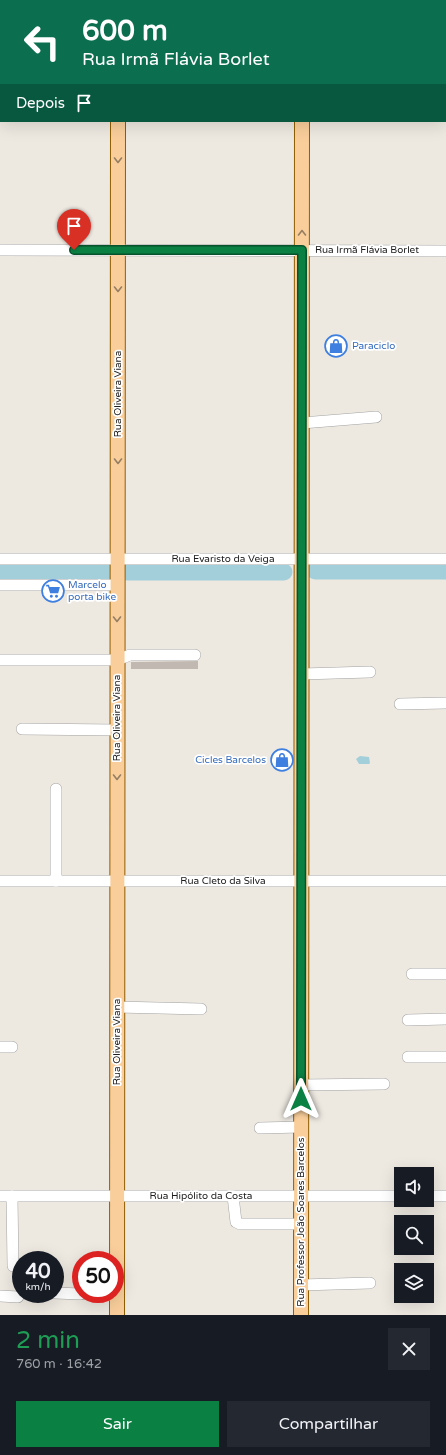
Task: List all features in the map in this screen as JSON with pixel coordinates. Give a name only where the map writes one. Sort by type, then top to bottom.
[{"type":"main road","name":"Rua Oliveira Viana","points":[[117,1251],[118,122]]},
{"type":"main road","name":"Rua Professor João Soares Barcelos","points":[[301,1315],[302,122]]},
{"type":"main road","name":"Rua Oliveira Viana","points":[[117,1303],[117,1315]]},
{"type":"street","name":"Rua Irmã Flávia Borlet","points":[[0,250],[446,250]]},
{"type":"street","points":[[302,423],[376,417]]},
{"type":"street","name":"Rua Evaristo da Veiga","points":[[0,559],[446,559]]},
{"type":"street","points":[[0,585],[117,585]]},
{"type":"street","points":[[0,660],[117,660],[130,655],[195,655]]},
{"type":"street","points":[[302,674],[370,672]]},
{"type":"street","points":[[400,704],[446,703]]},
{"type":"street","points":[[22,730],[117,730]]},
{"type":"street","points":[[56,789],[56,881]]},
{"type":"street","name":"Rua Cleto da Silva","points":[[0,881],[446,881]]},
{"type":"street","points":[[412,974],[446,974]]},
{"type":"street","points":[[117,1007],[201,1009]]},
{"type":"street","points":[[408,1020],[446,1019]]},
{"type":"street","points":[[0,1047],[12,1047]]},
{"type":"street","points":[[408,1057],[446,1057]]},
{"type":"street","points":[[301,1085],[384,1084]]},
{"type":"street","points":[[260,1128],[301,1127]]},
{"type":"street","name":"Rua Hipólito da Costa","points":[[0,1196],[394,1196]]},
{"type":"street","points":[[12,1196],[13,1251]]},
{"type":"street","points":[[233,1196],[236,1222],[240,1224],[301,1224]]},
{"type":"street","points":[[434,1196],[446,1196]]},
{"type":"street","points":[[301,1285],[370,1283]]},
{"type":"street","points":[[0,1296],[12,1297]]},
{"type":"water","points":[[360,756],[369,757],[370,763],[359,764],[356,759]]},
{"type":"building","points":[[198,661],[198,669],[131,669],[131,662]]},
{"type":"waterway","points":[[315,571],[446,571]]},
{"type":"waterway","points":[[0,572],[109,572]]},
{"type":"waterway","points":[[127,572],[284,572]]},
{"type":"place","name":"Paraciclo","points":[[336,346]]},
{"type":"place","name":"Marcelo porta bike","points":[[53,591]]},
{"type":"place","name":"Cicles Barcelos","points":[[282,760]]},
{"type":"route","points":[[74,250],[302,250],[301,1099]]}]
